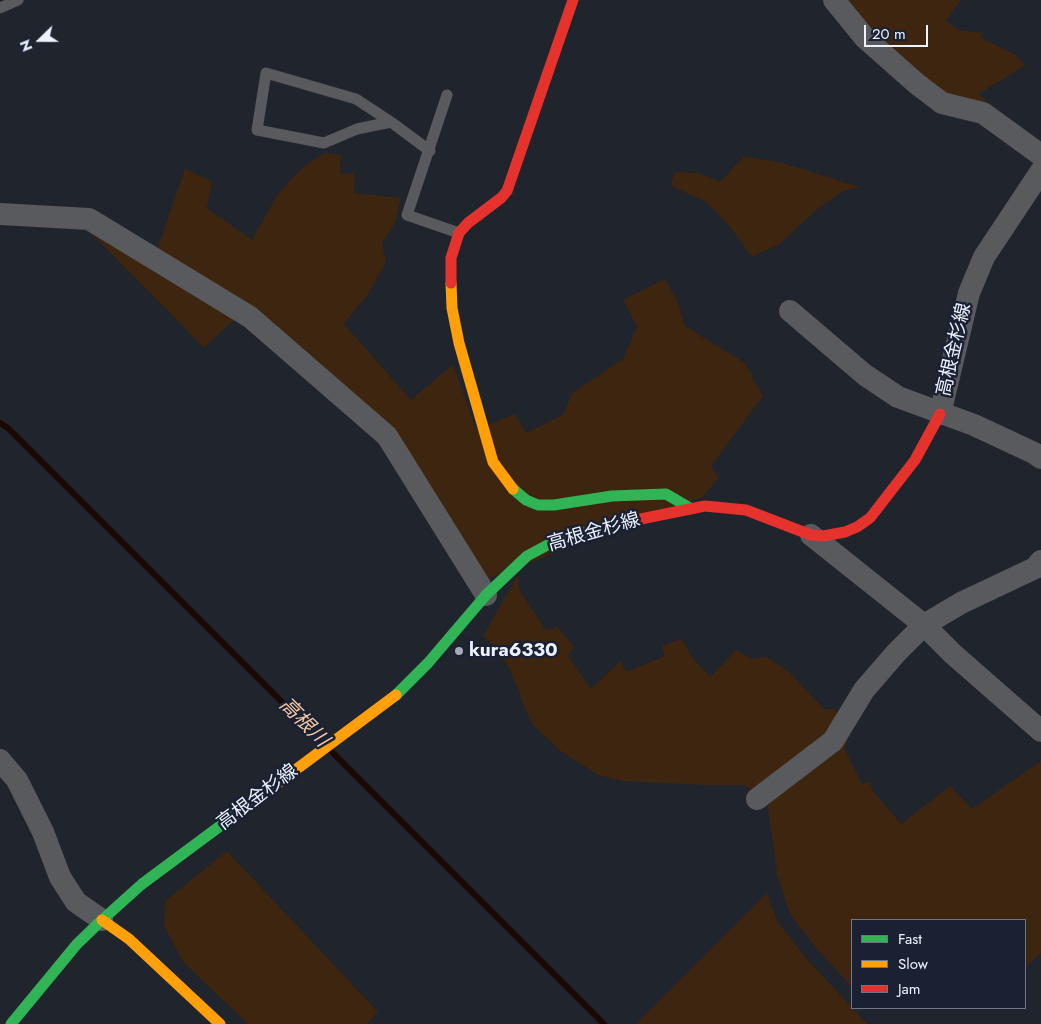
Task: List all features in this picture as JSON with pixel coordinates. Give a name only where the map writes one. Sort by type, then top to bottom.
[{"type":"street","points":[[573,0],[507,191],[501,198],[468,223],[459,233],[451,258],[452,308],[459,343],[493,462],[512,488],[526,500],[538,505],[554,506],[612,496],[666,494],[690,508]]},
{"type":"street","points":[[834,0],[864,38],[917,84],[942,102],[983,112],[1041,154]]},
{"type":"street","name":"高根金杉線","points":[[11,1024],[77,944],[102,920],[142,884],[390,700],[428,663],[486,596],[527,556],[555,540],[621,523],[705,506],[746,510],[810,535],[823,536],[845,532],[857,527],[870,518],[915,460],[940,414],[959,328],[969,293],[984,256],[1041,171]]},
{"type":"street","points":[[0,214],[89,219],[250,317],[387,436],[486,596]]},
{"type":"street","points":[[790,311],[866,375],[898,397],[974,425],[1041,458]]},
{"type":"street","points":[[810,535],[924,625],[1041,731]]},
{"type":"street","points":[[757,799],[833,741],[864,690],[896,653],[924,625],[961,603],[1035,568],[1041,561]]},
{"type":"street","points":[[0,760],[17,780],[43,832],[60,877],[76,902],[129,939],[220,1024]]},
{"type":"lane","points":[[0,8],[18,0]]},
{"type":"lane","points":[[391,122],[357,129],[324,143],[257,130],[266,73],[356,99],[391,122],[430,150]]},
{"type":"lane","points":[[447,95],[407,215],[459,233]]},
{"type":"shaded area","points":[[842,0],[961,0],[946,21],[959,30],[983,33],[981,38],[1014,54],[1026,65],[978,94],[988,101],[949,100],[920,79]]},
{"type":"shaded area","points":[[324,153],[341,155],[340,174],[355,173],[354,193],[401,198],[395,223],[382,243],[386,262],[368,294],[344,324],[411,400],[453,364],[476,430],[515,414],[526,433],[563,415],[572,393],[623,359],[637,327],[623,300],[665,279],[678,302],[685,326],[745,363],[763,396],[711,466],[719,478],[702,497],[484,580],[390,429],[157,250],[185,169],[212,181],[207,208],[252,240],[278,194],[303,167]]},
{"type":"shaded area","points":[[744,156],[782,163],[861,187],[843,191],[815,211],[780,244],[752,257],[730,227],[706,202],[671,186],[674,172],[699,173],[720,182]]},
{"type":"shaded area","points":[[85,227],[236,318],[204,348]]},
{"type":"shaded area","points":[[518,575],[519,589],[546,631],[557,626],[574,647],[568,656],[591,689],[620,661],[626,672],[665,656],[661,646],[682,639],[691,656],[710,677],[736,650],[753,659],[767,657],[789,672],[824,709],[834,709],[840,715],[833,730],[848,741],[844,748],[862,784],[870,781],[872,790],[901,824],[950,786],[972,809],[1041,761],[1041,953],[1026,966],[1026,919],[851,919],[851,986],[817,949],[790,914],[777,874],[767,800],[744,785],[623,781],[598,775],[559,750],[533,725],[510,670],[497,649],[483,636]]},
{"type":"shaded area","points":[[227,851],[378,1012],[367,1024],[248,1024],[184,963],[164,926],[165,901]]},
{"type":"shaded area","points":[[767,893],[777,921],[806,958],[851,1007],[851,1009],[867,1024],[636,1024]]},
{"type":"waterway","name":"高根川","points":[[0,423],[8,428],[322,742]]},
{"type":"waterway","name":"高根川","points":[[331,751],[604,1024]]},
{"type":"traffic: fast","points":[[513,489],[526,500],[538,505],[554,505],[612,496],[666,494],[690,508]]},
{"type":"traffic: fast","points":[[396,695],[428,663],[486,595],[527,556],[555,541],[616,524]]},
{"type":"traffic: fast","points":[[11,1024],[77,944],[102,920],[142,884],[243,809]]},
{"type":"traffic: slow","points":[[451,283],[452,308],[459,343],[493,462],[513,489]]},
{"type":"traffic: slow","points":[[243,809],[396,695]]},
{"type":"traffic: slow","points":[[102,920],[129,939],[220,1024]]},
{"type":"traffic: jam","points":[[451,283],[451,258],[459,233],[468,223],[501,198],[507,191],[573,0]]},
{"type":"traffic: jam","points":[[616,524],[705,506],[746,510],[811,535],[823,536],[845,532],[857,527],[870,518],[915,460],[940,414]]},
{"type":"place","name":"kura6330","points":[[459,651]]}]
